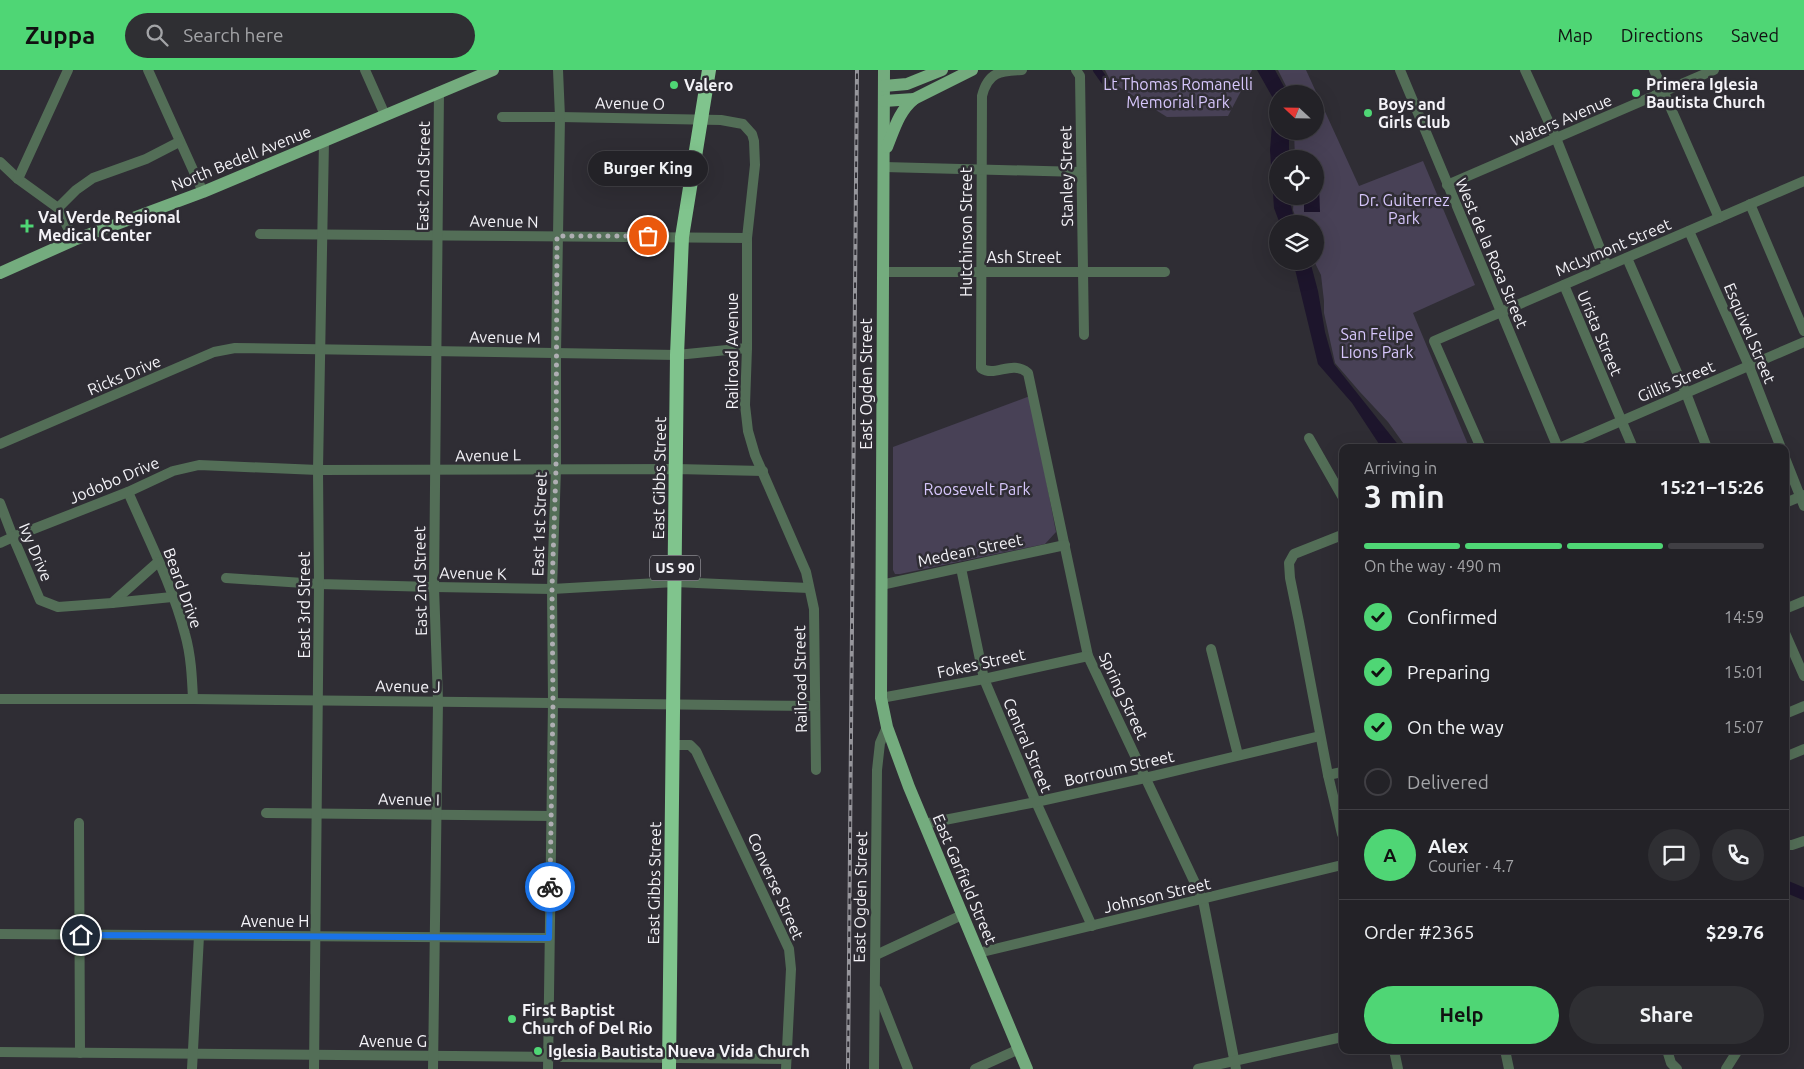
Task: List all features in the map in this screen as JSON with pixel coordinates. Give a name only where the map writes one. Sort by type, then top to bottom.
[{"type":"highway","name":"East Gibbs Street","points":[[669,1063],[677,355],[682,237],[709,70]]},
{"type":"main road","name":"North Bedell Avenue","points":[[0,273],[74,240],[203,192],[493,70]]},
{"type":"main road","name":"East Ogden Street","points":[[881,698],[884,70]]},
{"type":"main road","points":[[884,86],[907,84],[942,70]]},
{"type":"main road","points":[[884,161],[900,116],[908,104],[972,70]]},
{"type":"main road","points":[[884,101],[914,100]]},
{"type":"main road","name":"East Garfield Street","points":[[881,698],[887,727],[924,824],[1027,1069]]},
{"type":"street","points":[[18,179],[68,70]]},
{"type":"street","points":[[148,70],[203,192]]},
{"type":"street","points":[[365,70],[385,115]]},
{"type":"street","name":"East 1st Street","points":[[548,1069],[553,702],[552,588],[556,469],[557,236],[560,116],[558,70]]},
{"type":"street","name":"Hutchinson Street","points":[[981,368],[982,96],[984,86],[1001,71],[1022,70]]},
{"type":"street","name":"West de la Rosa Street","points":[[1400,70],[1556,444]]},
{"type":"street","points":[[1525,70],[1556,138],[1607,266]]},
{"type":"street","points":[[1654,70],[1719,218]]},
{"type":"street","name":"Waters Avenue","points":[[1447,185],[1714,70]]},
{"type":"street","name":"Stanley Street","points":[[1078,73],[1084,335]]},
{"type":"street","name":"East 2nd Street","points":[[433,1069],[438,701],[434,587],[439,92]]},
{"type":"street","name":"Avenue O","points":[[502,117],[560,116],[721,120],[743,124],[752,134]]},
{"type":"street","name":"Railroad Avenue","points":[[752,134],[755,149],[755,165],[747,238],[745,405],[753,447],[806,572],[809,588]]},
{"type":"street","name":"East 3rd Street","points":[[314,1069],[319,584],[318,470],[324,141]]},
{"type":"street","points":[[58,208],[76,190],[93,178],[146,158],[180,142]]},
{"type":"street","points":[[884,161],[982,170],[1081,172]]},
{"type":"street","points":[[0,162],[18,179],[58,208],[74,240]]},
{"type":"street","name":"McLymont Street","points":[[1478,444],[1434,341],[1804,181]]},
{"type":"street","points":[[1750,204],[1804,331]]},
{"type":"street","name":"Esquivel Street","points":[[1690,230],[1749,366],[1779,444]]},
{"type":"street","name":"Avenue N","points":[[260,234],[747,238]]},
{"type":"street","points":[[1627,258],[1686,393],[1705,444]]},
{"type":"street","name":"Ash Street","points":[[884,272],[1165,272]]},
{"type":"street","name":"Urista Street","points":[[1564,285],[1631,444]]},
{"type":"street","name":"Gillis Street","points":[[1567,444],[1804,342]]},
{"type":"street","name":"Ricks Drive","points":[[0,444],[214,352],[235,348],[263,348]]},
{"type":"street","name":"Avenue M","points":[[263,348],[677,355],[747,348]]},
{"type":"street","name":"Spring Street","points":[[981,368],[990,371],[1018,367],[1028,373],[1088,656],[1203,900],[1235,1065]]},
{"type":"street","points":[[1309,438],[1339,491]]},
{"type":"street","name":"Jodobo Drive","points":[[0,543],[173,472],[199,465],[244,466]]},
{"type":"street","name":"Avenue L","points":[[244,466],[318,470],[676,469],[763,471]]},
{"type":"street","points":[[1789,467],[1803,499],[1789,502]]},
{"type":"street","name":"Beard Drive","points":[[128,492],[158,562],[185,634],[190,656],[193,699]]},
{"type":"street","name":"Ivy Drive","points":[[0,503],[40,600],[58,607],[172,597]]},
{"type":"street","points":[[1339,536],[1294,554],[1289,563],[1290,578],[1300,622],[1320,736],[1339,821]]},
{"type":"street","name":"Medean Street","points":[[881,586],[1065,545]]},
{"type":"street","points":[[112,603],[158,562]]},
{"type":"street","name":"Central Street","points":[[961,568],[984,679],[1036,802],[1092,926]]},
{"type":"street","name":"Avenue K","points":[[226,578],[319,584],[434,587],[552,588],[675,582],[809,588]]},
{"type":"street","name":"Railroad Street","points":[[809,588],[814,609],[816,770]]},
{"type":"street","points":[[1789,607],[1804,601]]},
{"type":"street","points":[[1789,642],[1804,676]]},
{"type":"street","points":[[1211,649],[1238,755]]},
{"type":"street","name":"Fokes Street","points":[[881,698],[984,679],[1088,656]]},
{"type":"street","name":"Avenue J","points":[[0,699],[673,703],[815,706]]},
{"type":"street","points":[[1789,712],[1804,706]]},
{"type":"street","name":"East Ogden Street","points":[[874,1069],[877,770],[880,743],[887,727]]},
{"type":"street","name":"Borroum Street","points":[[924,824],[1145,778],[1320,736]]},
{"type":"street","name":"Converse Street","points":[[673,745],[690,745],[696,751],[787,942],[791,970],[786,1064]]},
{"type":"street","points":[[1789,755],[1804,749]]},
{"type":"street","points":[[1328,775],[1339,773]]},
{"type":"street","name":"Avenue I","points":[[266,813],[551,816]]},
{"type":"street","points":[[79,823],[81,935],[80,1053]]},
{"type":"street","points":[[1789,845],[1804,841]]},
{"type":"street","name":"Johnson Street","points":[[978,953],[1339,867]]},
{"type":"street","points":[[876,955],[962,915]]},
{"type":"street","name":"Avenue H","points":[[0,934],[549,938]]},
{"type":"street","points":[[192,1069],[199,936]]},
{"type":"street","points":[[875,984],[908,1069]]},
{"type":"street","points":[[1198,1069],[1235,1065],[1339,1037]]},
{"type":"street","points":[[975,1069],[1019,1049]]},
{"type":"street","name":"Avenue G","points":[[0,1052],[548,1057],[669,1063],[786,1064]]},
{"type":"street","points":[[1395,1054],[1398,1069]]},
{"type":"street","points":[[1506,1054],[1509,1069]]},
{"type":"street","points":[[1668,1054],[1671,1063],[1677,1069]]},
{"type":"street","points":[[1726,1069],[1735,1054]]},
{"type":"green space","name":"Lt Thomas Romanelli Memorial Park","points":[[1105,70],[1252,70],[1228,116],[1167,117],[1111,82]]},
{"type":"green space","name":"San Felipe Lions Park","points":[[1278,70],[1306,70],[1313,85],[1286,85]]},
{"type":"green space","name":"San Felipe Lions Park","points":[[1324,109],[1359,186],[1423,161],[1475,285],[1413,313],[1468,444],[1404,444],[1388,422],[1335,363],[1324,313],[1321,275],[1318,270],[1324,270],[1324,215],[1295,215],[1293,210],[1293,205],[1324,205],[1324,150],[1295,150],[1294,140],[1324,140]]},
{"type":"green space","name":"Roosevelt Park","points":[[1030,396],[1056,532],[1045,544],[895,574],[893,570],[893,447]]},
{"type":"shaded area","points":[[1257,70],[1275,70],[1283,85],[1269,85],[1269,91]]},
{"type":"shaded area","points":[[1271,140],[1289,140],[1289,150],[1270,150]]},
{"type":"shaded area","points":[[1274,205],[1291,205],[1293,215],[1277,215]]},
{"type":"shaded area","points":[[1304,205],[1320,205],[1320,212],[1304,212]]},
{"type":"shaded area","points":[[1295,270],[1312,270],[1325,332],[1334,364],[1398,444],[1379,444],[1352,403],[1318,364]]},
{"type":"waterway","points":[[1097,70],[1109,87]]},
{"type":"waterway","points":[[1789,888],[1804,894]]},
{"type":"railway","points":[[848,1069],[857,70]]},
{"type":"way so far","points":[[550,887],[553,702],[552,588],[556,469],[557,236],[648,236]]},
{"type":"place","name":"Valero","points":[[674,85]]},
{"type":"place","name":"Primera Iglesia Bautista Church","points":[[1636,93]]},
{"type":"place","name":"Boys and Girls Club","points":[[1368,113]]},
{"type":"place","name":"Val Verde Regional Medical Center","points":[[27,226]]},
{"type":"place","name":"Burger King","points":[[648,236]]},
{"type":"place","name":"First Baptist Church of Del Rio","points":[[512,1019]]},
{"type":"place","name":"Iglesia Bautista Nueva Vida Church","points":[[538,1051]]},
{"type":"route","points":[[81,935],[549,938],[550,887]]},
{"type":"park label","name":"Dr. Guiterrez Park","points":[[1404,209]]}]
